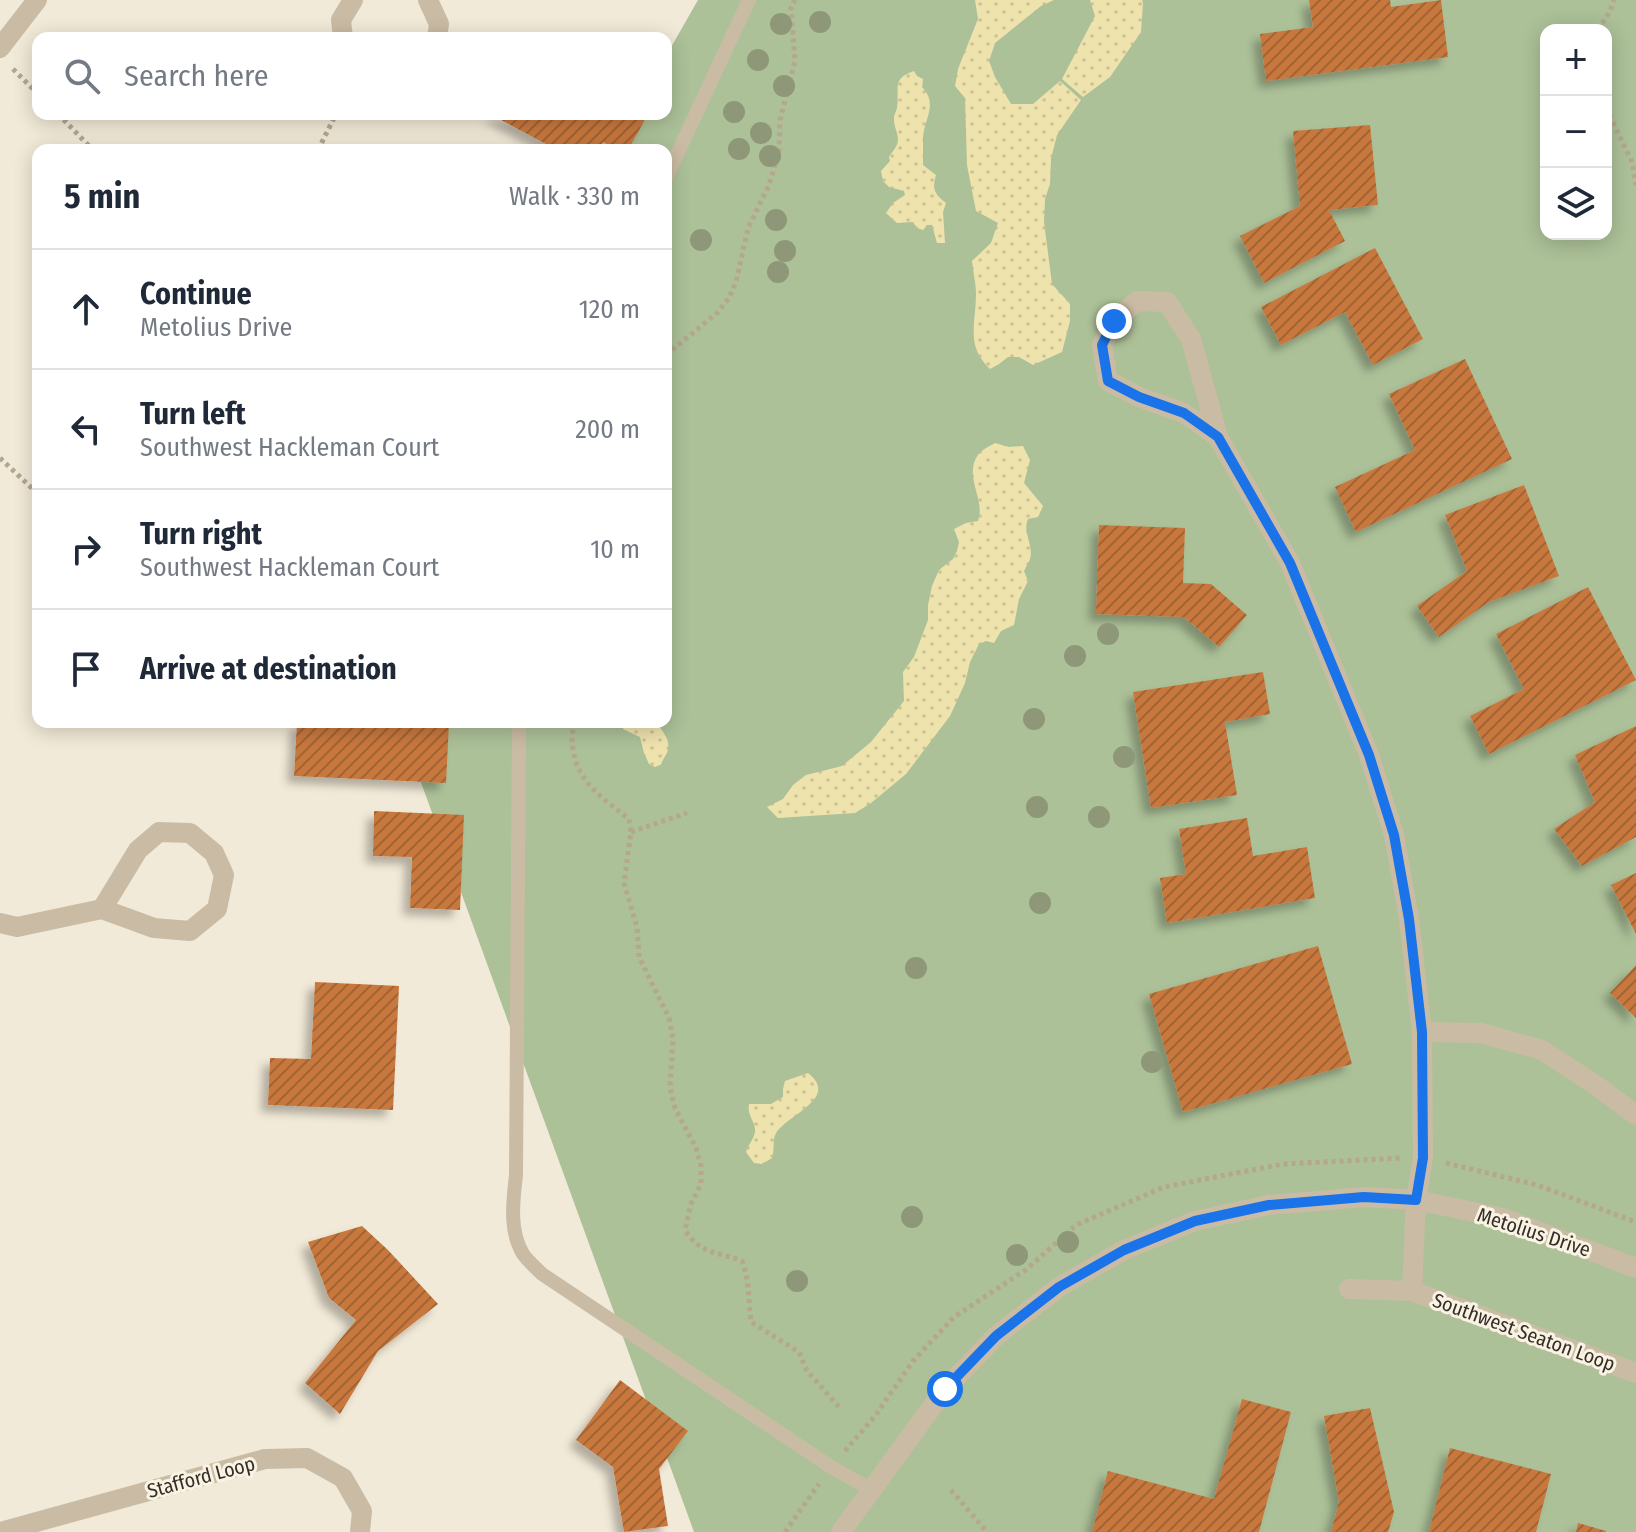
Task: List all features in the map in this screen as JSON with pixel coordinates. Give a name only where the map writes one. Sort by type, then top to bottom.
[{"type":"street","points":[[5,57],[37,0]]},
{"type":"street","points":[[342,32],[341,20],[353,0]]},
{"type":"street","points":[[428,0],[439,24],[438,32]]},
{"type":"street","points":[[1137,301],[1167,302],[1191,339],[1218,437],[1184,413],[1139,397],[1108,381],[1102,345],[1114,321],[1137,301]]},
{"type":"street","name":"Southwest Seaton Loop","points":[[1218,437],[1290,563],[1369,755],[1394,835],[1409,919],[1422,1032],[1423,1158],[1416,1200],[1412,1291]]},
{"type":"street","points":[[0,923],[17,927],[102,909],[154,928],[190,931],[217,909],[224,875],[214,853],[190,833],[159,832],[138,850],[102,909]]},
{"type":"street","points":[[1422,1032],[1481,1033],[1542,1050],[1636,1115]]},
{"type":"street","name":"Metolius Drive","points":[[841,1532],[945,1389],[996,1336],[1059,1287],[1124,1250],[1195,1221],[1269,1205],[1364,1197],[1416,1200],[1503,1218],[1636,1268]]},
{"type":"street","name":"Southwest Seaton Loop","points":[[1349,1289],[1412,1291],[1636,1373]]},
{"type":"street","name":"Stafford Loop","points":[[0,1532],[265,1459],[307,1458],[343,1478],[362,1511],[360,1532]]},
{"type":"lane","points":[[672,165],[749,0]]},
{"type":"lane","points":[[519,728],[516,1175],[512,1206],[516,1233],[524,1255],[542,1274],[831,1467],[872,1490]]},
{"type":"path","points":[[672,350],[717,313],[736,282],[748,228],[769,185],[779,152],[780,120],[795,61],[791,8],[795,0]]},
{"type":"path","points":[[1602,24],[1614,0]]},
{"type":"path","points":[[5,57],[32,87]]},
{"type":"path","points":[[64,120],[87,144]]},
{"type":"path","points":[[321,144],[333,120]]},
{"type":"path","points":[[1612,120],[1632,162],[1636,185]]},
{"type":"path","points":[[0,458],[32,488]]},
{"type":"path","points":[[574,728],[572,747],[581,775],[593,791],[629,819],[631,832],[624,883],[637,927],[639,957],[669,1018],[673,1039],[670,1088],[675,1108],[696,1148],[701,1166],[701,1184],[691,1204],[685,1230],[693,1243],[742,1261],[748,1277],[751,1322],[799,1352],[807,1371],[839,1407]]},
{"type":"path","points":[[631,832],[687,813]]},
{"type":"path","points":[[951,1490],[987,1532]]},
{"type":"green space","points":[[698,0],[1636,0],[1636,1532],[694,1532],[401,728],[672,728],[672,144],[617,144],[631,120],[672,120],[672,46]]},
{"type":"sand","points":[[975,0],[1054,0],[1041,6],[995,43],[989,61],[1011,104],[1033,104],[1060,81],[1081,100],[1057,135],[1045,199],[1044,222],[1052,284],[1070,304],[1070,321],[1062,352],[1033,365],[1019,357],[1008,357],[990,369],[982,360],[975,343],[976,290],[972,261],[991,243],[998,223],[976,211],[967,165],[965,98],[955,86],[958,69],[978,19]]},
{"type":"sand","points":[[1090,0],[1142,0],[1141,32],[1110,77],[1083,97],[1062,79],[1095,16]]},
{"type":"sand","points":[[914,71],[923,79],[922,87],[929,99],[923,137],[923,165],[936,175],[935,191],[946,203],[943,212],[945,243],[937,243],[932,225],[927,225],[923,230],[913,222],[897,223],[886,213],[893,203],[905,195],[904,191],[889,187],[883,181],[881,171],[890,161],[889,157],[898,142],[894,118],[899,81]]},
{"type":"sand","points":[[995,443],[1009,447],[1023,446],[1030,460],[1024,483],[1043,506],[1038,517],[1028,519],[1026,529],[1031,554],[1024,571],[1028,581],[1019,599],[1014,625],[1001,631],[994,643],[986,641],[979,644],[950,716],[906,774],[871,803],[855,813],[778,818],[767,807],[783,799],[793,785],[806,775],[842,766],[871,742],[904,701],[903,672],[914,657],[928,620],[932,586],[939,570],[953,559],[957,551],[959,542],[954,529],[978,521],[980,513],[974,463],[979,453]]},
{"type":"sand","points":[[660,728],[668,744],[661,764],[655,767],[649,764],[640,737],[623,729]]},
{"type":"sand","points":[[808,1073],[816,1082],[818,1090],[815,1098],[776,1133],[772,1158],[762,1164],[754,1163],[746,1152],[755,1132],[749,1104],[771,1104],[783,1097],[785,1081]]},
{"type":"building","points":[[1309,0],[1390,0],[1391,7],[1441,0],[1448,57],[1266,81],[1260,34],[1313,27]]},
{"type":"building","points":[[501,120],[645,120],[631,144],[546,144]]},
{"type":"building","points":[[1370,125],[1378,205],[1329,210],[1345,241],[1264,283],[1240,236],[1300,206],[1293,131]]},
{"type":"building","points":[[1375,248],[1423,339],[1373,365],[1345,312],[1281,345],[1261,307]]},
{"type":"building","points":[[1465,359],[1512,459],[1356,532],[1335,487],[1415,450],[1389,394]]},
{"type":"building","points":[[1524,485],[1559,576],[1489,602],[1439,637],[1417,606],[1467,571],[1445,515]]},
{"type":"building","points":[[1099,525],[1185,528],[1183,583],[1211,584],[1247,615],[1219,647],[1184,617],[1096,614]]},
{"type":"building","points":[[1588,587],[1636,680],[1489,754],[1470,716],[1524,689],[1496,634]]},
{"type":"building","points":[[1263,672],[1270,714],[1225,722],[1237,795],[1151,808],[1133,692]]},
{"type":"building","points":[[1636,726],[1636,837],[1582,866],[1554,829],[1595,802],[1575,755]]},
{"type":"building","points":[[297,728],[449,728],[446,783],[294,776]]},
{"type":"building","points":[[374,811],[464,815],[460,910],[410,908],[412,857],[373,856]]},
{"type":"building","points":[[1247,818],[1253,856],[1307,847],[1315,898],[1167,923],[1160,878],[1186,874],[1179,829]]},
{"type":"building","points":[[1636,873],[1636,934],[1611,885]]},
{"type":"building","points":[[1318,946],[1352,1064],[1183,1112],[1149,994]]},
{"type":"building","points":[[1636,965],[1636,1018],[1610,993]]},
{"type":"building","points":[[315,982],[399,986],[393,1110],[268,1105],[270,1058],[311,1059]]},
{"type":"building","points":[[362,1226],[438,1304],[378,1351],[340,1414],[305,1383],[356,1320],[329,1298],[308,1242]]},
{"type":"building","points":[[620,1380],[688,1431],[659,1469],[668,1526],[624,1532],[613,1467],[576,1440]]},
{"type":"building","points":[[1242,1399],[1291,1412],[1259,1532],[1092,1532],[1108,1471],[1214,1499]]},
{"type":"building","points":[[1370,1408],[1394,1512],[1388,1532],[1331,1532],[1339,1502],[1324,1416]]},
{"type":"building","points":[[1450,1448],[1551,1474],[1536,1532],[1429,1532]]},
{"type":"building","points":[[1578,1523],[1606,1531],[1606,1532],[1576,1532]]},
{"type":"route","points":[[945,1389],[996,1336],[1059,1287],[1124,1250],[1195,1221],[1269,1205],[1364,1197],[1416,1200],[1423,1158],[1422,1032],[1409,919],[1394,835],[1369,755],[1290,563],[1218,437],[1184,413],[1139,397],[1108,381],[1102,345],[1114,321]]}]
